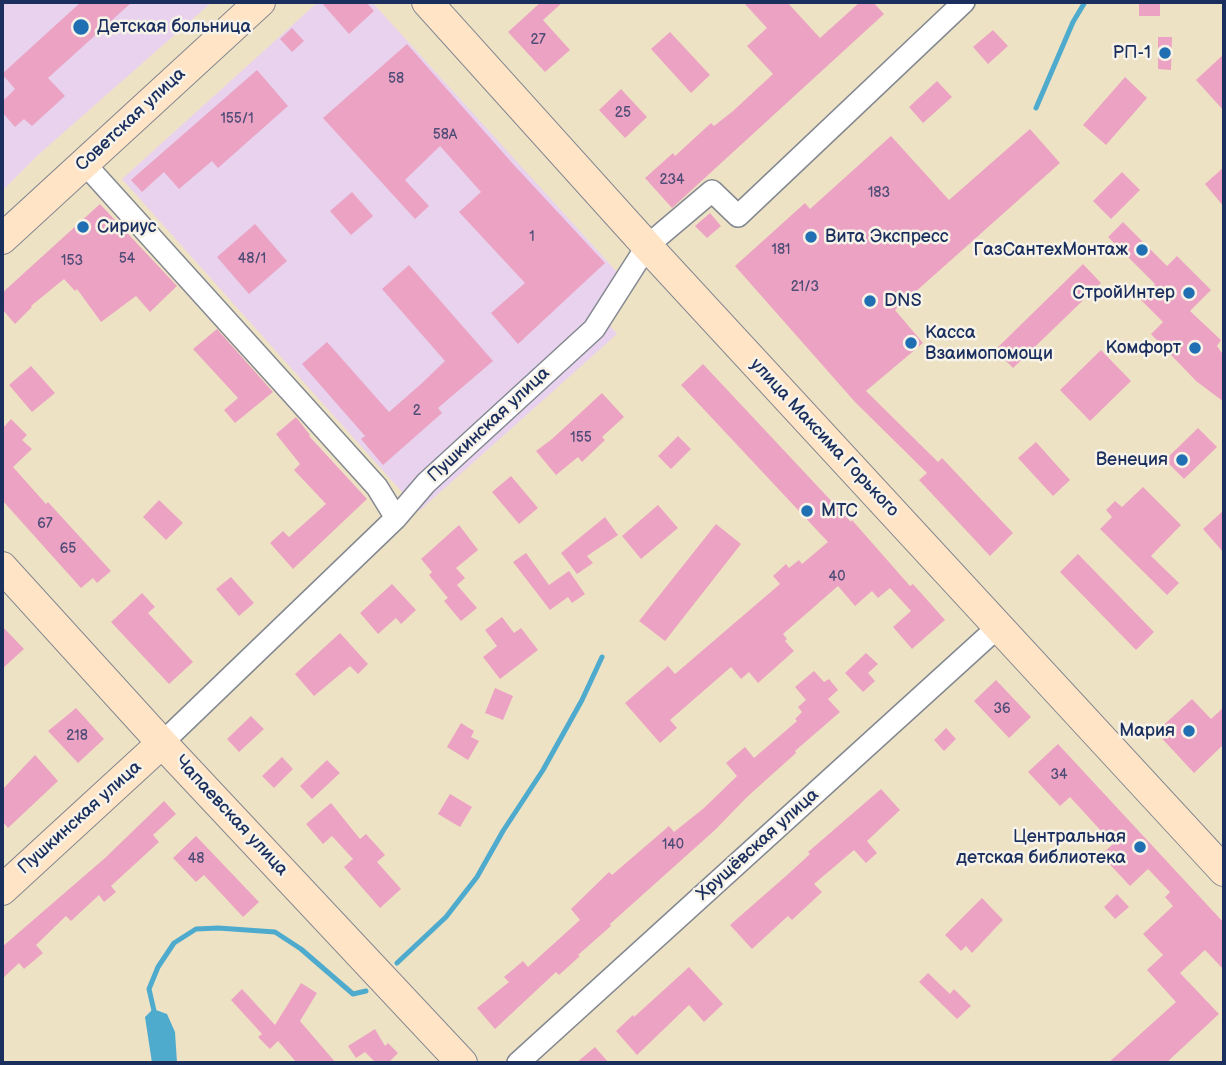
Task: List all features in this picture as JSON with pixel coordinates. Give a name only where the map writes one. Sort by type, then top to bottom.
[{"type":"main road","name":"Советская улица","points":[[2,239],[260,2]]},
{"type":"main road","name":"улица Максима Горького","points":[[427,2],[647,246],[1224,871]]},
{"type":"main road","name":"Чапаевская улица","points":[[2,567],[162,743],[462,1063]]},
{"type":"main road","name":"Пушкинская улица","points":[[2,890],[162,743]]},
{"type":"street","name":"Пушкинская улица","points":[[162,743],[396,519],[426,483],[594,329],[647,246],[712,191],[738,216],[964,2]]},
{"type":"street","points":[[84,163],[377,487],[396,519]]},
{"type":"street","name":"Хрущёвская улица","points":[[518,1063],[998,627]]},
{"type":"shaded area","points":[[2,2],[212,2],[38,155],[2,191]]},
{"type":"shaded area","points":[[318,2],[372,2],[626,282],[604,319],[617,334],[419,511],[122,179]]},
{"type":"water","points":[[153,1009],[167,1014],[175,1032],[177,1063],[152,1063],[145,1017]]},
{"type":"building","points":[[81,2],[132,2],[48,78],[65,96],[32,126],[24,119],[15,127],[2,112],[2,102],[15,89],[2,74]]},
{"type":"building","points":[[321,2],[366,2],[374,11],[349,34]]},
{"type":"building","points":[[541,2],[563,2],[543,20],[570,50],[545,72],[508,32]]},
{"type":"building","points":[[743,2],[787,2],[820,38],[860,2],[873,2],[884,14],[672,208],[645,178],[673,153],[675,156],[711,123],[714,126],[733,111],[773,74],[747,46],[767,28]]},
{"type":"building","points":[[1139,2],[1160,2],[1160,16],[1139,16]]},
{"type":"building","points":[[292,28],[304,41],[292,52],[280,39]]},
{"type":"building","points":[[993,30],[1008,46],[988,64],[973,47]]},
{"type":"building","points":[[670,32],[710,75],[691,93],[651,49]]},
{"type":"building","name":"РП-1","points":[[1158,37],[1172,37],[1171,70],[1158,69]]},
{"type":"building","points":[[407,44],[605,263],[518,344],[491,313],[525,283],[459,212],[481,192],[440,146],[405,180],[429,206],[415,219],[323,118]]},
{"type":"building","points":[[1224,54],[1224,111],[1196,80]]},
{"type":"building","points":[[257,70],[288,106],[218,168],[212,161],[179,189],[164,172],[142,192],[131,180]]},
{"type":"building","points":[[1125,77],[1147,98],[1106,145],[1083,125]]},
{"type":"building","points":[[937,81],[952,97],[923,123],[909,107]]},
{"type":"building","points":[[621,89],[647,117],[625,138],[599,110]]},
{"type":"building","points":[[1030,129],[1060,163],[895,310],[923,343],[866,391],[938,462],[942,458],[1013,533],[990,556],[919,480],[927,473],[855,402],[735,266],[805,203],[810,209],[891,136],[949,200]]},
{"type":"building","points":[[1224,167],[1224,207],[1205,184]]},
{"type":"building","points":[[1122,172],[1140,190],[1111,219],[1093,201]]},
{"type":"building","points":[[352,192],[373,216],[351,235],[330,211]]},
{"type":"building","points":[[100,204],[177,286],[150,312],[136,296],[101,322],[77,289],[75,291],[64,279],[31,306],[15,324],[2,309],[2,293]]},
{"type":"building","points":[[710,213],[721,226],[707,238],[695,226]]},
{"type":"building","points":[[1123,222],[1167,266],[1177,256],[1211,290],[1190,311],[1221,340],[1217,346],[1224,356],[1224,402],[1196,381],[1151,334],[1163,322],[1140,299],[1155,284],[1108,237]]},
{"type":"building","points":[[255,224],[287,261],[249,294],[217,257]]},
{"type":"building","points":[[1083,264],[1101,283],[1013,368],[995,350]]},
{"type":"building","points":[[409,265],[493,361],[438,408],[442,413],[383,465],[361,439],[365,436],[302,364],[327,342],[389,412],[421,384],[445,361],[382,289]]},
{"type":"building","points":[[217,329],[273,392],[235,423],[224,410],[238,398],[193,349]]},
{"type":"building","points":[[1101,350],[1131,381],[1090,421],[1060,390]]},
{"type":"building","points":[[703,364],[945,620],[912,649],[893,627],[911,611],[890,588],[878,598],[872,591],[855,606],[838,586],[783,634],[787,639],[785,641],[794,651],[758,683],[749,672],[741,679],[731,667],[670,720],[677,728],[660,743],[625,703],[668,666],[675,674],[780,584],[773,576],[786,564],[789,568],[799,560],[802,564],[828,542],[681,385]]},
{"type":"building","points":[[31,366],[55,393],[32,412],[9,385]]},
{"type":"building","points":[[602,393],[624,417],[602,437],[605,440],[582,462],[578,457],[556,475],[536,451]]},
{"type":"building","points":[[296,417],[309,436],[367,499],[293,569],[270,543],[283,531],[289,537],[326,504],[294,470],[300,464],[276,434]]},
{"type":"building","points":[[11,419],[27,435],[22,440],[32,449],[13,467],[111,571],[97,583],[93,578],[81,588],[2,500],[2,429]]},
{"type":"building","points":[[1198,428],[1217,447],[1184,479],[1165,460]]},
{"type":"building","points":[[678,436],[691,449],[671,469],[658,456]]},
{"type":"building","points":[[1036,442],[1070,480],[1053,496],[1018,458]]},
{"type":"building","points":[[511,476],[538,508],[519,524],[492,492]]},
{"type":"building","points":[[1143,487],[1181,525],[1151,556],[1179,583],[1167,595],[1100,529],[1112,517],[1106,510],[1115,501],[1122,507]]},
{"type":"building","points":[[159,500],[183,523],[166,540],[143,517]]},
{"type":"building","points":[[658,505],[678,528],[641,559],[622,536]]},
{"type":"building","points":[[1224,510],[1224,553],[1203,529]]},
{"type":"building","points":[[605,517],[618,535],[587,556],[593,563],[577,574],[561,553]]},
{"type":"building","points":[[716,524],[741,544],[665,641],[639,621]]},
{"type":"building","points":[[459,525],[478,550],[456,568],[465,578],[457,585],[477,608],[461,621],[444,601],[448,598],[429,575],[432,572],[421,559]]},
{"type":"building","points":[[526,553],[549,585],[569,571],[585,594],[572,603],[568,597],[550,610],[513,562]]},
{"type":"building","points":[[1078,554],[1154,632],[1136,650],[1060,572]]},
{"type":"building","points":[[231,577],[254,603],[239,616],[216,589]]},
{"type":"building","points":[[392,584],[416,610],[401,624],[396,618],[378,634],[360,613]]},
{"type":"building","points":[[142,593],[155,607],[148,613],[193,662],[169,684],[111,622]]},
{"type":"building","points":[[502,617],[514,633],[521,628],[538,650],[500,679],[483,657],[497,646],[485,630]]},
{"type":"building","points":[[2,626],[24,649],[2,669]]},
{"type":"building","points":[[340,633],[368,664],[358,674],[350,666],[314,696],[295,674]]},
{"type":"building","points":[[866,653],[878,664],[868,673],[875,681],[863,692],[845,673]]},
{"type":"building","points":[[814,671],[824,682],[829,679],[838,690],[828,699],[840,712],[610,924],[611,926],[578,955],[580,956],[559,975],[556,972],[495,1029],[477,1008],[509,982],[504,977],[523,961],[528,967],[580,920],[571,909],[609,872],[612,875],[669,826],[674,832],[704,808],[737,776],[726,763],[745,747],[754,758],[797,721],[795,719],[802,712],[798,707],[806,700],[795,687]]},
{"type":"building","points":[[996,680],[1031,717],[1009,738],[974,701]]},
{"type":"building","points":[[495,688],[513,696],[503,720],[485,713]]},
{"type":"building","points":[[1192,699],[1211,719],[1224,707],[1224,744],[1194,773],[1156,732]]},
{"type":"building","points":[[76,708],[104,739],[78,763],[48,731]]},
{"type":"building","points":[[251,716],[264,729],[239,752],[227,739]]},
{"type":"building","points":[[461,723],[474,731],[471,737],[479,741],[468,760],[447,747]]},
{"type":"building","points":[[946,728],[956,739],[944,751],[934,740]]},
{"type":"building","points":[[1058,744],[1224,923],[1224,970],[1205,950],[1180,973],[1219,1014],[1166,1063],[1108,1063],[1176,1002],[1147,970],[1163,955],[1143,934],[1173,906],[1165,897],[1170,892],[1148,869],[1130,886],[1101,855],[1113,844],[1070,797],[1060,806],[1028,772]]},
{"type":"building","points":[[35,755],[58,781],[8,828],[2,821],[2,790]]},
{"type":"building","points":[[282,757],[293,769],[274,788],[262,776]]},
{"type":"building","points":[[327,760],[340,773],[312,799],[300,786]]},
{"type":"building","points":[[881,789],[900,810],[867,841],[877,853],[866,863],[854,850],[814,884],[822,892],[792,920],[788,916],[752,949],[730,925]]},
{"type":"building","points":[[450,794],[472,807],[460,827],[438,814]]},
{"type":"building","points":[[164,801],[176,814],[153,835],[159,842],[111,886],[116,892],[104,902],[99,895],[71,921],[66,916],[36,945],[43,953],[24,969],[19,963],[2,979],[2,947],[105,858]]},
{"type":"building","points":[[331,803],[360,839],[366,834],[385,855],[377,862],[401,889],[380,908],[344,867],[353,859],[332,836],[323,844],[306,824]]},
{"type":"building","points":[[196,836],[259,902],[243,917],[204,875],[196,882],[173,858]]},
{"type":"building","points":[[1117,894],[1129,907],[1115,919],[1104,907]]},
{"type":"building","points":[[982,898],[1003,920],[972,953],[966,946],[961,951],[945,935]]},
{"type":"building","points":[[689,967],[723,1004],[704,1022],[689,1005],[637,1055],[616,1031]]},
{"type":"building","points":[[928,973],[950,994],[954,989],[971,1006],[957,1019],[919,982]]},
{"type":"building","points":[[301,983],[317,993],[300,1021],[336,1063],[297,1063],[278,1041],[270,1049],[258,1037],[262,1034],[231,1000],[242,989],[275,1025]]},
{"type":"building","points":[[375,1029],[385,1046],[388,1043],[398,1053],[388,1063],[376,1063],[365,1052],[356,1058],[348,1046]]},
{"type":"building","points":[[595,1047],[609,1063],[576,1063]]},
{"type":"waterway","points":[[1036,108],[1073,22],[1085,2]]},
{"type":"waterway","points":[[397,963],[446,917],[477,877],[543,770],[582,700],[602,657]]},
{"type":"waterway","points":[[155,1015],[149,989],[158,967],[174,943],[196,929],[275,932],[301,949],[353,994],[366,991]]},
{"type":"place","name":"Детская больница","points":[[81,27]]},
{"type":"place","name":"РП-1","points":[[1165,53]]},
{"type":"place","name":"Сириус","points":[[83,227]]},
{"type":"place","name":"Вита Экспресс","points":[[811,237]]},
{"type":"place","name":"ГазСантехМонтаж","points":[[1142,250]]},
{"type":"place","name":"СтройИнтер","points":[[1189,293]]},
{"type":"place","name":"DNS","points":[[870,301]]},
{"type":"place","name":"Касса Взаимопомощи","points":[[911,343]]},
{"type":"place","name":"Комфорт","points":[[1195,348]]},
{"type":"place","name":"Венеция","points":[[1182,460]]},
{"type":"place","name":"МТС","points":[[807,511]]},
{"type":"place","name":"Мария","points":[[1189,731]]},
{"type":"place","name":"Центральная детская библиотека","points":[[1140,847]]}]
